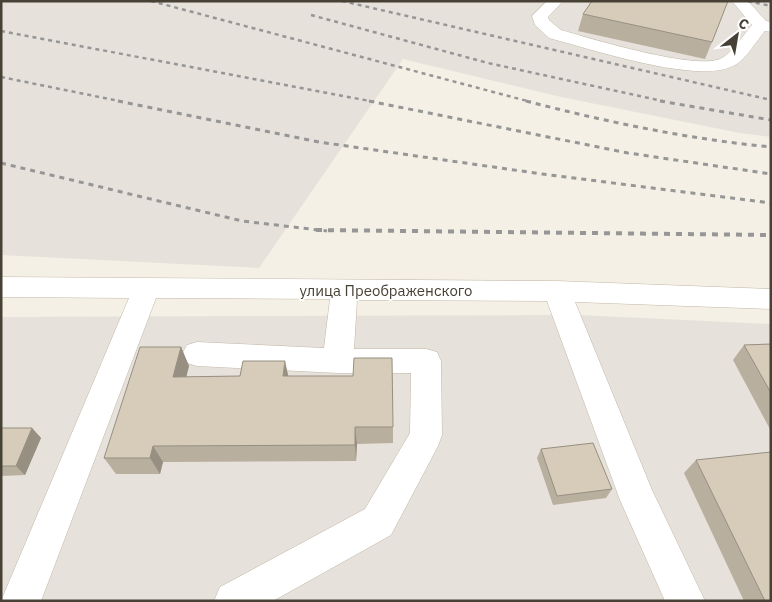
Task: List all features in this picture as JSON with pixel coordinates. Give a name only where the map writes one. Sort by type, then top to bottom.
[{"type":"street","points":[[556,1],[540,16],[541,22],[555,34],[692,66],[719,65],[728,62],[766,26],[739,1]]},
{"type":"street","name":"улица Преображенского","points":[[1,287],[344,291],[557,291],[771,299]]},
{"type":"street","points":[[21,601],[146,289]]},
{"type":"street","points":[[338,361],[344,291]]},
{"type":"street","points":[[557,291],[638,500],[685,601]]},
{"type":"street","points":[[197,354],[338,361],[426,361],[426,434],[378,522],[234,601]]},
{"type":"shaded area","points":[[1,1],[771,1],[771,137],[740,133],[561,97],[403,59],[259,268],[1,255]]},
{"type":"shaded area","points":[[579,315],[771,324],[771,601],[1,601],[1,317]]},
{"type":"building","points":[[592,1],[728,1],[712,42],[583,14]]},
{"type":"building","points":[[771,344],[771,393],[744,345]]},
{"type":"building","points":[[140,347],[181,347],[173,377],[240,376],[243,361],[285,361],[283,376],[353,376],[354,358],[392,358],[393,427],[355,427],[355,445],[153,446],[150,458],[104,458]]},
{"type":"building","points":[[1,428],[32,428],[16,466],[1,466]]},
{"type":"building","points":[[593,443],[612,489],[557,496],[541,449]]},
{"type":"building","points":[[771,452],[771,601],[765,601],[696,460]]},
{"type":"railway","points":[[151,1],[531,102]]},
{"type":"railway","points":[[342,1],[771,100]]},
{"type":"railway","points":[[748,1],[771,6]]},
{"type":"railway","points":[[311,15],[488,63],[667,102]]},
{"type":"railway","points":[[1,31],[375,102]]},
{"type":"railway","points":[[1,77],[124,102]]},
{"type":"railway","points":[[118,101],[319,142],[542,174],[771,203]]},
{"type":"railway","points":[[369,101],[628,153],[771,174]]},
{"type":"railway","points":[[526,101],[648,129],[740,144],[771,147]]},
{"type":"railway","points":[[660,101],[771,120]]},
{"type":"railway","points":[[1,163],[242,221],[319,230]]},
{"type":"railway","points":[[319,230],[771,235]]},
{"type":"railway","points":[[319,230],[327,231]]}]
